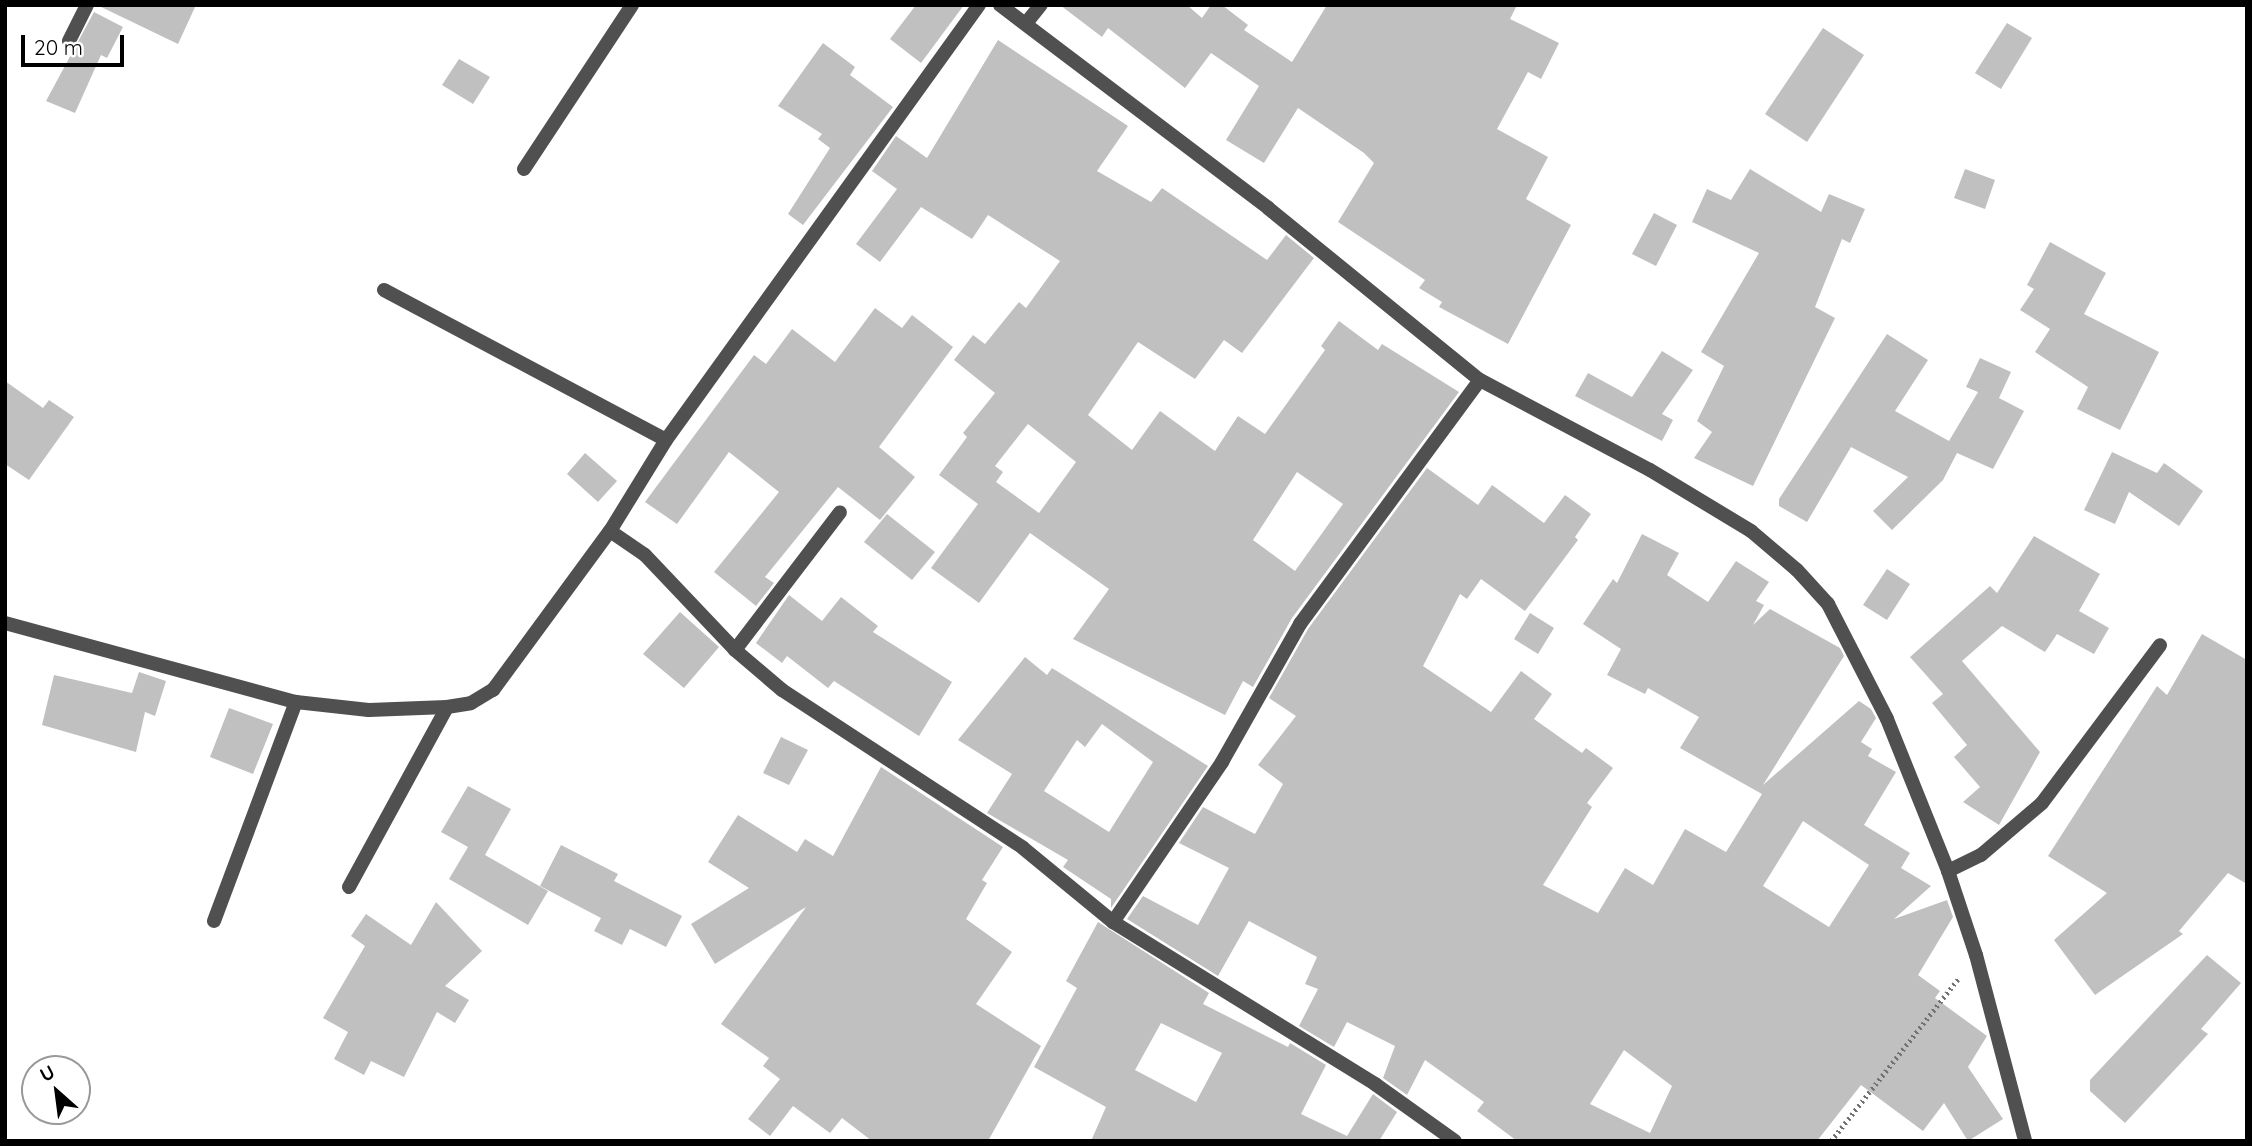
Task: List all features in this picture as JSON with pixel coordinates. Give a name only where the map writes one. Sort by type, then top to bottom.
[{"type":"street","points":[[69,41],[87,5]]},
{"type":"street","points":[[524,169],[632,5]]},
{"type":"street","points":[[5,624],[296,702],[369,710],[447,707],[471,703],[493,690],[610,531],[666,440],[979,5]]},
{"type":"street","points":[[1000,5],[1027,22],[1278,216],[1480,380],[1650,470],[1751,531],[1797,570],[1828,604],[1856,652],[1948,871],[1976,955],[2025,1141]]},
{"type":"street","points":[[1027,22],[1041,5]]},
{"type":"street","points":[[384,290],[666,440]]},
{"type":"street","points":[[1113,922],[1222,762],[1300,624],[1480,380]]},
{"type":"street","points":[[734,650],[840,512]]},
{"type":"street","points":[[610,531],[645,555],[734,650],[782,690],[1023,848],[1113,922],[1375,1084],[1455,1141]]},
{"type":"street","points":[[1948,871],[1981,855],[2042,803],[2160,645]]},
{"type":"street","points":[[214,921],[296,702]]},
{"type":"street","points":[[349,887],[447,707]]},
{"type":"path","points":[[1831,1141],[1976,955]]},
{"type":"building","points":[[97,5],[196,5],[178,44]]},
{"type":"building","points":[[916,5],[964,5],[921,63],[890,39]]},
{"type":"building","points":[[1060,5],[1187,5],[1202,18],[1211,5],[1222,5],[1248,25],[1244,30],[1292,62],[1327,5],[1517,5],[1510,19],[1559,43],[1541,79],[1528,72],[1497,129],[1548,157],[1526,199],[1571,225],[1508,344],[1439,307],[1442,302],[1419,288],[1425,280],[1338,222],[1374,163],[1364,153],[1298,108],[1264,163],[1226,140],[1259,86],[1211,53],[1185,88],[1108,28],[1102,37]]},
{"type":"building","points":[[94,12],[123,27],[107,58],[101,55],[75,113],[46,101]]},
{"type":"building","points":[[2007,23],[2032,38],[2001,89],[1975,73]]},
{"type":"building","points":[[1823,28],[1864,55],[1807,142],[1765,114]]},
{"type":"building","points":[[998,40],[1128,126],[1097,171],[1151,202],[1162,188],[1267,260],[1286,235],[1314,258],[1242,353],[1224,340],[1195,379],[1138,342],[1088,415],[1132,450],[1160,411],[1215,451],[1238,416],[1265,434],[1325,350],[1321,346],[1339,321],[1378,350],[1382,344],[1459,392],[1292,618],[1253,687],[1243,681],[1225,715],[1073,639],[1109,589],[1030,533],[979,603],[931,568],[978,504],[939,475],[967,437],[963,433],[995,393],[954,360],[973,335],[985,344],[1019,302],[1026,308],[1060,261],[988,215],[972,239],[921,207],[880,262],[856,244],[897,189],[872,171],[896,136],[927,158]],"holes":[[[1028,424],[1076,462],[1039,513],[996,482],[1003,472],[995,466]],[[1297,472],[1343,504],[1295,571],[1253,540]]]},
{"type":"building","points":[[823,43],[855,67],[850,75],[893,107],[803,225],[788,214],[830,148],[818,139],[822,134],[778,106]]},
{"type":"building","points":[[459,59],[490,77],[473,104],[442,85]]},
{"type":"building","points":[[1750,169],[1821,212],[1829,194],[1865,209],[1850,243],[1842,239],[1815,307],[1835,318],[1753,486],[1694,458],[1712,432],[1697,421],[1724,366],[1701,352],[1759,253],[1692,222],[1707,189],[1731,200]]},
{"type":"building","points":[[1965,169],[1995,180],[1985,209],[1954,198]]},
{"type":"building","points":[[1654,213],[1677,225],[1656,266],[1632,254]]},
{"type":"building","points":[[2050,242],[2106,273],[2084,314],[2159,352],[2120,430],[2077,409],[2088,387],[2035,352],[2050,329],[2020,310],[2034,289],[2027,285]]},
{"type":"building","points":[[875,308],[902,328],[912,315],[953,347],[879,447],[915,477],[880,520],[838,487],[765,577],[774,583],[756,606],[714,572],[779,492],[729,452],[677,524],[645,502],[754,355],[766,364],[792,329],[835,362]]},
{"type":"building","points":[[1887,334],[1928,360],[1895,411],[1949,441],[1978,392],[1966,387],[1980,358],[2011,372],[1999,398],[2024,411],[1993,469],[1957,453],[1943,480],[1892,530],[1873,511],[1908,477],[1851,447],[1807,522],[1779,506],[1779,499]]},
{"type":"building","points":[[1662,351],[1693,370],[1662,414],[1673,420],[1662,441],[1575,396],[1588,373],[1632,397]]},
{"type":"building","points":[[5,381],[43,408],[49,400],[74,417],[29,480],[5,464]]},
{"type":"building","points":[[2112,452],[2157,473],[2164,463],[2203,491],[2179,526],[2129,492],[2115,524],[2084,510]]},
{"type":"building","points":[[585,453],[617,481],[598,502],[567,474]]},
{"type":"building","points":[[1427,468],[1478,505],[1492,485],[1544,523],[1565,495],[1591,514],[1575,537],[1578,540],[1525,611],[1481,579],[1467,599],[1460,594],[1423,666],[1491,712],[1521,671],[1552,694],[1534,719],[1582,753],[1586,748],[1613,768],[1587,803],[1592,807],[1543,885],[1598,913],[1625,868],[1653,885],[1685,829],[1726,852],[1762,794],[1680,748],[1699,717],[1648,688],[1645,694],[1607,675],[1621,649],[1583,624],[1613,579],[1617,583],[1642,534],[1679,553],[1667,575],[1708,602],[1736,561],[1769,582],[1756,601],[1764,605],[1753,625],[1770,609],[1840,648],[1844,656],[1763,785],[1859,701],[1871,709],[1876,718],[1861,742],[1872,749],[1868,756],[1896,772],[1864,825],[1910,853],[1901,868],[1931,886],[1894,919],[1947,900],[1953,917],[1918,975],[1940,991],[1935,998],[1987,1036],[1968,1067],[2003,1119],[1968,1141],[1944,1103],[1923,1131],[1861,1085],[1817,1141],[1517,1141],[1477,1111],[1484,1102],[1425,1060],[1407,1095],[1383,1078],[1395,1046],[1347,1022],[1334,1047],[1299,1026],[1318,989],[1305,984],[1317,957],[1249,921],[1218,976],[1127,919],[1143,896],[1198,925],[1229,868],[1179,843],[1203,807],[1255,834],[1283,784],[1258,765],[1296,716],[1269,698],[1308,629]],"holes":[[[1803,821],[1869,865],[1829,927],[1763,886]],[[1624,1050],[1672,1086],[1650,1133],[1590,1104]]]},
{"type":"building","points":[[887,514],[935,552],[912,580],[864,542]]},
{"type":"building","points":[[2034,536],[2100,574],[2079,611],[2109,628],[2094,654],[2057,634],[2045,652],[2002,626],[1962,661],[2040,752],[1999,825],[1963,802],[1980,787],[1954,757],[1967,745],[1932,703],[1943,694],[1910,657],[1990,586],[1997,593]]},
{"type":"building","points":[[1887,569],[1910,584],[1887,620],[1863,605]]},
{"type":"building","points":[[789,595],[822,621],[841,597],[878,626],[873,632],[952,682],[919,736],[834,681],[828,688],[787,656],[782,663],[756,643]]},
{"type":"building","points":[[680,612],[719,647],[684,688],[643,654]]},
{"type":"building","points":[[1530,613],[1554,628],[1538,654],[1514,639]]},
{"type":"building","points":[[2202,634],[2247,660],[2247,884],[2228,873],[2179,931],[2183,934],[2095,995],[2054,940],[2107,893],[2048,856],[2157,686],[2167,695]]},
{"type":"building","points":[[1025,657],[1047,675],[1052,668],[1208,766],[1111,908],[1111,899],[1063,867],[1068,860],[987,813],[1012,774],[958,740]],"holes":[[[1102,724],[1153,762],[1109,832],[1044,791],[1077,740],[1085,747]]]},
{"type":"building","points":[[139,672],[166,681],[155,716],[145,712],[136,752],[42,725],[54,675],[132,693]]},
{"type":"building","points":[[229,708],[273,724],[253,774],[210,757]]},
{"type":"building","points":[[781,737],[808,750],[789,785],[763,773]]},
{"type":"building","points":[[881,767],[1003,847],[982,880],[987,883],[966,919],[1012,952],[976,1004],[1041,1046],[988,1141],[872,1141],[842,1118],[830,1133],[793,1106],[770,1136],[748,1119],[780,1079],[763,1066],[769,1058],[721,1024],[806,907],[715,964],[691,924],[749,888],[708,862],[738,815],[797,852],[805,839],[833,856]]},
{"type":"building","points":[[468,786],[511,809],[485,855],[548,891],[528,925],[449,879],[468,847],[441,832]]},
{"type":"building","points":[[561,845],[618,874],[614,881],[682,916],[666,947],[630,929],[622,945],[594,931],[601,918],[540,886]]},
{"type":"building","points":[[436,902],[482,951],[445,986],[469,1000],[455,1023],[437,1012],[404,1077],[371,1061],[364,1075],[334,1059],[348,1032],[323,1018],[365,946],[351,936],[366,914],[411,945]]},
{"type":"building","points":[[1098,922],[1209,993],[1203,1004],[1288,1047],[1290,1043],[1326,1065],[1301,1114],[1347,1136],[1373,1094],[1397,1112],[1379,1141],[1091,1141],[1106,1107],[1034,1067],[1077,988],[1066,981]],"holes":[[[1161,1023],[1222,1053],[1196,1102],[1135,1070]]]},
{"type":"building","points":[[2207,955],[2241,983],[2201,1029],[2208,1034],[2125,1123],[2090,1091],[2090,1080]]}]
